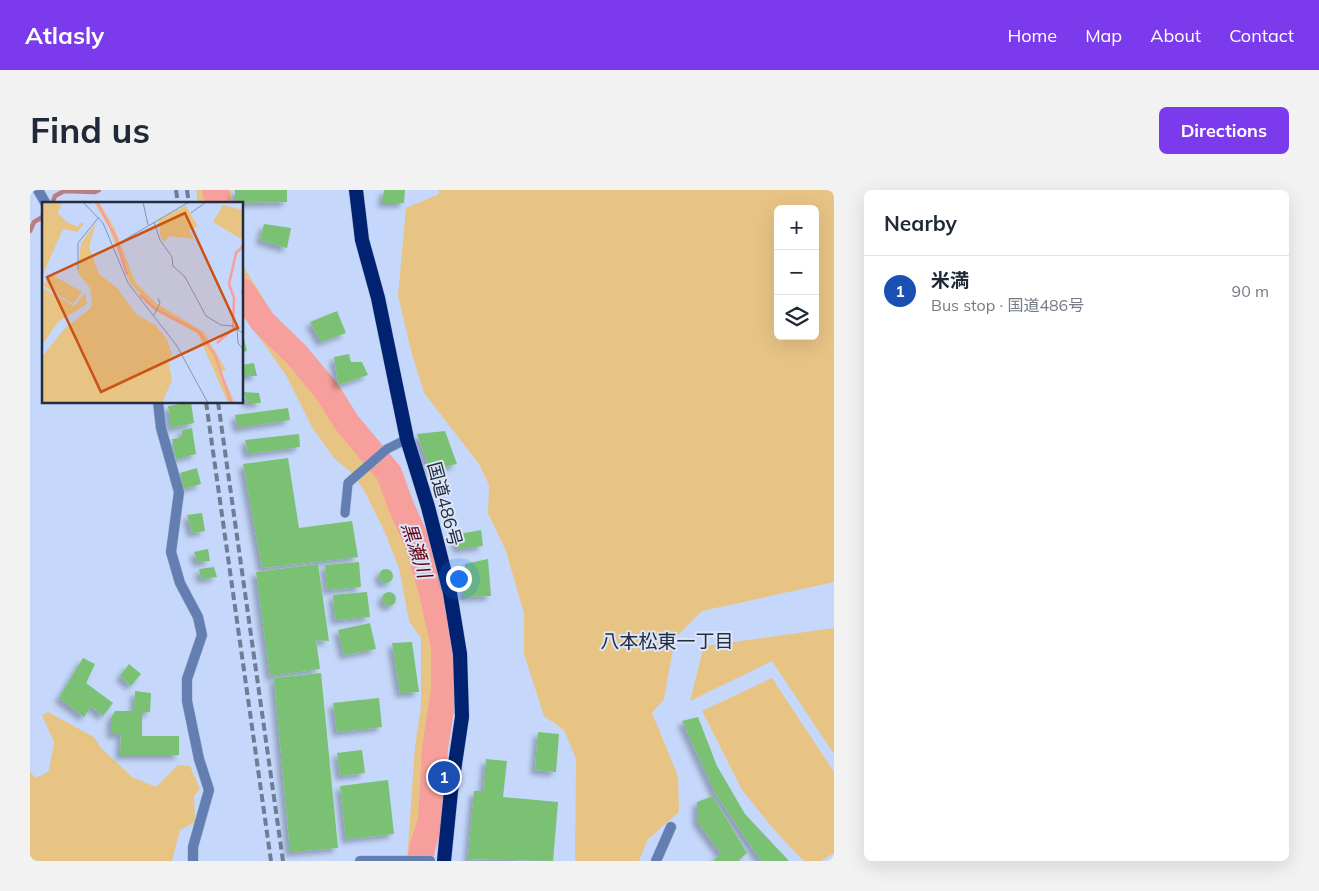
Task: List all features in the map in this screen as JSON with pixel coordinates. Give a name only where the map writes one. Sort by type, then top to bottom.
[{"type":"highway","name":"国道486号","points":[[356,190],[362,240],[378,298],[407,439],[428,507],[449,589],[460,654],[462,717],[451,791],[444,861]]},
{"type":"street","points":[[38,190],[45,202]]},
{"type":"street","points":[[158,404],[161,428],[179,492],[171,552],[180,584],[198,618],[202,635],[187,679],[187,702],[199,759],[209,790],[194,847],[193,861]]},
{"type":"street","points":[[656,861],[671,826]]},
{"type":"street","points":[[360,861],[428,861]]},
{"type":"lane","points":[[345,513],[348,483],[387,449],[407,439]]},
{"type":"shaded area","points":[[196,190],[231,190],[231,202],[198,202]]},
{"type":"shaded area","points":[[439,190],[834,190],[834,582],[702,611],[675,638],[664,699],[652,713],[678,776],[679,812],[648,839],[639,861],[575,861],[576,759],[564,730],[544,716],[524,654],[524,614],[506,551],[488,513],[489,485],[479,464],[424,393],[412,354],[398,296],[406,208],[439,194]]},
{"type":"shaded area","points":[[244,267],[278,322],[320,377],[370,437],[395,463],[434,584],[448,650],[447,734],[430,849],[430,861],[407,861],[415,746],[421,706],[421,638],[409,621],[399,568],[386,535],[366,494],[353,474],[334,458],[313,429],[287,377],[244,315]]},
{"type":"shaded area","points":[[834,628],[834,754],[772,661],[690,701],[704,646]]},
{"type":"shaded area","points":[[772,678],[834,772],[834,853],[821,861],[804,861],[775,831],[742,790],[702,711]]},
{"type":"shaded area","points":[[48,712],[94,737],[101,748],[132,777],[156,787],[178,765],[190,766],[200,789],[194,796],[195,822],[180,830],[172,861],[30,861],[30,772],[36,778],[49,771],[54,742],[42,715]]},
{"type":"building","points":[[235,190],[287,190],[287,202],[235,202]]},
{"type":"building","points":[[384,190],[405,190],[404,203],[382,203]]},
{"type":"building","points":[[264,224],[291,228],[287,248],[260,240]]},
{"type":"building","points":[[337,311],[346,333],[321,342],[310,322]]},
{"type":"building","points":[[244,339],[247,351],[244,352]]},
{"type":"building","points":[[349,354],[351,362],[362,362],[368,375],[338,385],[334,357]]},
{"type":"building","points":[[254,363],[257,376],[244,376],[244,365]]},
{"type":"building","points":[[244,392],[259,393],[261,403],[248,403]]},
{"type":"building","points":[[191,404],[194,423],[171,428],[168,406]]},
{"type":"building","points":[[288,408],[290,420],[238,428],[235,415]]},
{"type":"building","points":[[192,428],[196,454],[176,459],[172,439],[182,438],[182,430]]},
{"type":"building","points":[[445,431],[457,464],[430,470],[417,434]]},
{"type":"building","points":[[299,434],[300,447],[248,454],[245,440]]},
{"type":"building","points":[[288,458],[299,528],[352,521],[358,557],[262,568],[243,464]]},
{"type":"building","points":[[197,468],[201,484],[183,489],[180,473]]},
{"type":"building","points":[[202,513],[205,531],[192,533],[187,515]]},
{"type":"building","points":[[481,530],[483,546],[458,549],[454,535]]},
{"type":"building","points":[[208,549],[210,561],[197,562],[194,552]]},
{"type":"building","points":[[488,559],[491,596],[463,597],[465,564]]},
{"type":"building","points":[[359,562],[361,587],[327,590],[325,565]]},
{"type":"building","points":[[318,564],[329,641],[316,640],[320,669],[270,676],[256,572]]},
{"type":"building","points":[[214,567],[217,577],[201,579],[199,569]]},
{"type":"building","points":[[383,569],[389,569],[393,576],[389,583],[383,583],[379,579],[379,573]]},
{"type":"building","points":[[367,592],[370,617],[335,620],[333,595]]},
{"type":"building","points":[[386,592],[392,592],[396,599],[392,606],[386,606],[382,602],[382,596]]},
{"type":"building","points":[[370,623],[376,649],[344,655],[338,630]]},
{"type":"building","points":[[412,642],[419,692],[400,693],[392,643]]},
{"type":"building","points":[[83,658],[95,664],[86,683],[113,703],[103,716],[91,706],[84,717],[59,698]]},
{"type":"building","points":[[129,664],[141,674],[131,686],[120,676]]},
{"type":"building","points":[[321,673],[338,848],[290,852],[274,678]]},
{"type":"building","points":[[135,691],[151,693],[150,712],[142,713],[142,736],[179,736],[179,755],[120,755],[121,734],[111,734],[111,718],[115,711],[134,711]]},
{"type":"building","points":[[379,698],[382,727],[337,732],[333,703]]},
{"type":"building","points":[[698,717],[717,766],[745,814],[789,861],[762,861],[715,793],[682,721]]},
{"type":"building","points":[[538,732],[559,734],[556,772],[535,770]]},
{"type":"building","points":[[362,750],[365,773],[340,776],[337,753]]},
{"type":"building","points":[[486,759],[507,761],[503,797],[558,802],[553,861],[468,859],[474,791],[483,791]]},
{"type":"building","points":[[388,780],[394,834],[346,839],[340,786]]},
{"type":"building","points":[[713,796],[747,853],[738,861],[713,861],[721,854],[697,821],[697,802]]},
{"type":"waterway","points":[[53,202],[55,196],[64,191],[95,192],[99,190]]},
{"type":"waterway","name":"黒瀬川","points":[[215,190],[218,202]]},
{"type":"waterway","points":[[30,231],[34,222],[42,217]]},
{"type":"waterway","name":"黒瀬川","points":[[244,294],[263,322],[296,354],[327,391],[347,423],[389,473],[418,544],[444,646],[444,690],[435,749],[431,820],[420,861]]},
{"type":"railway","points":[[176,190],[178,202]]},
{"type":"railway","points":[[187,190],[189,202]]},
{"type":"railway","points":[[206,404],[271,861]]},
{"type":"railway","points":[[218,404],[283,861]]},
{"type":"place","name":"米満","points":[[444,777]]},
{"type":"district","name":"八本松東一丁目","points":[[667,641]]}]
